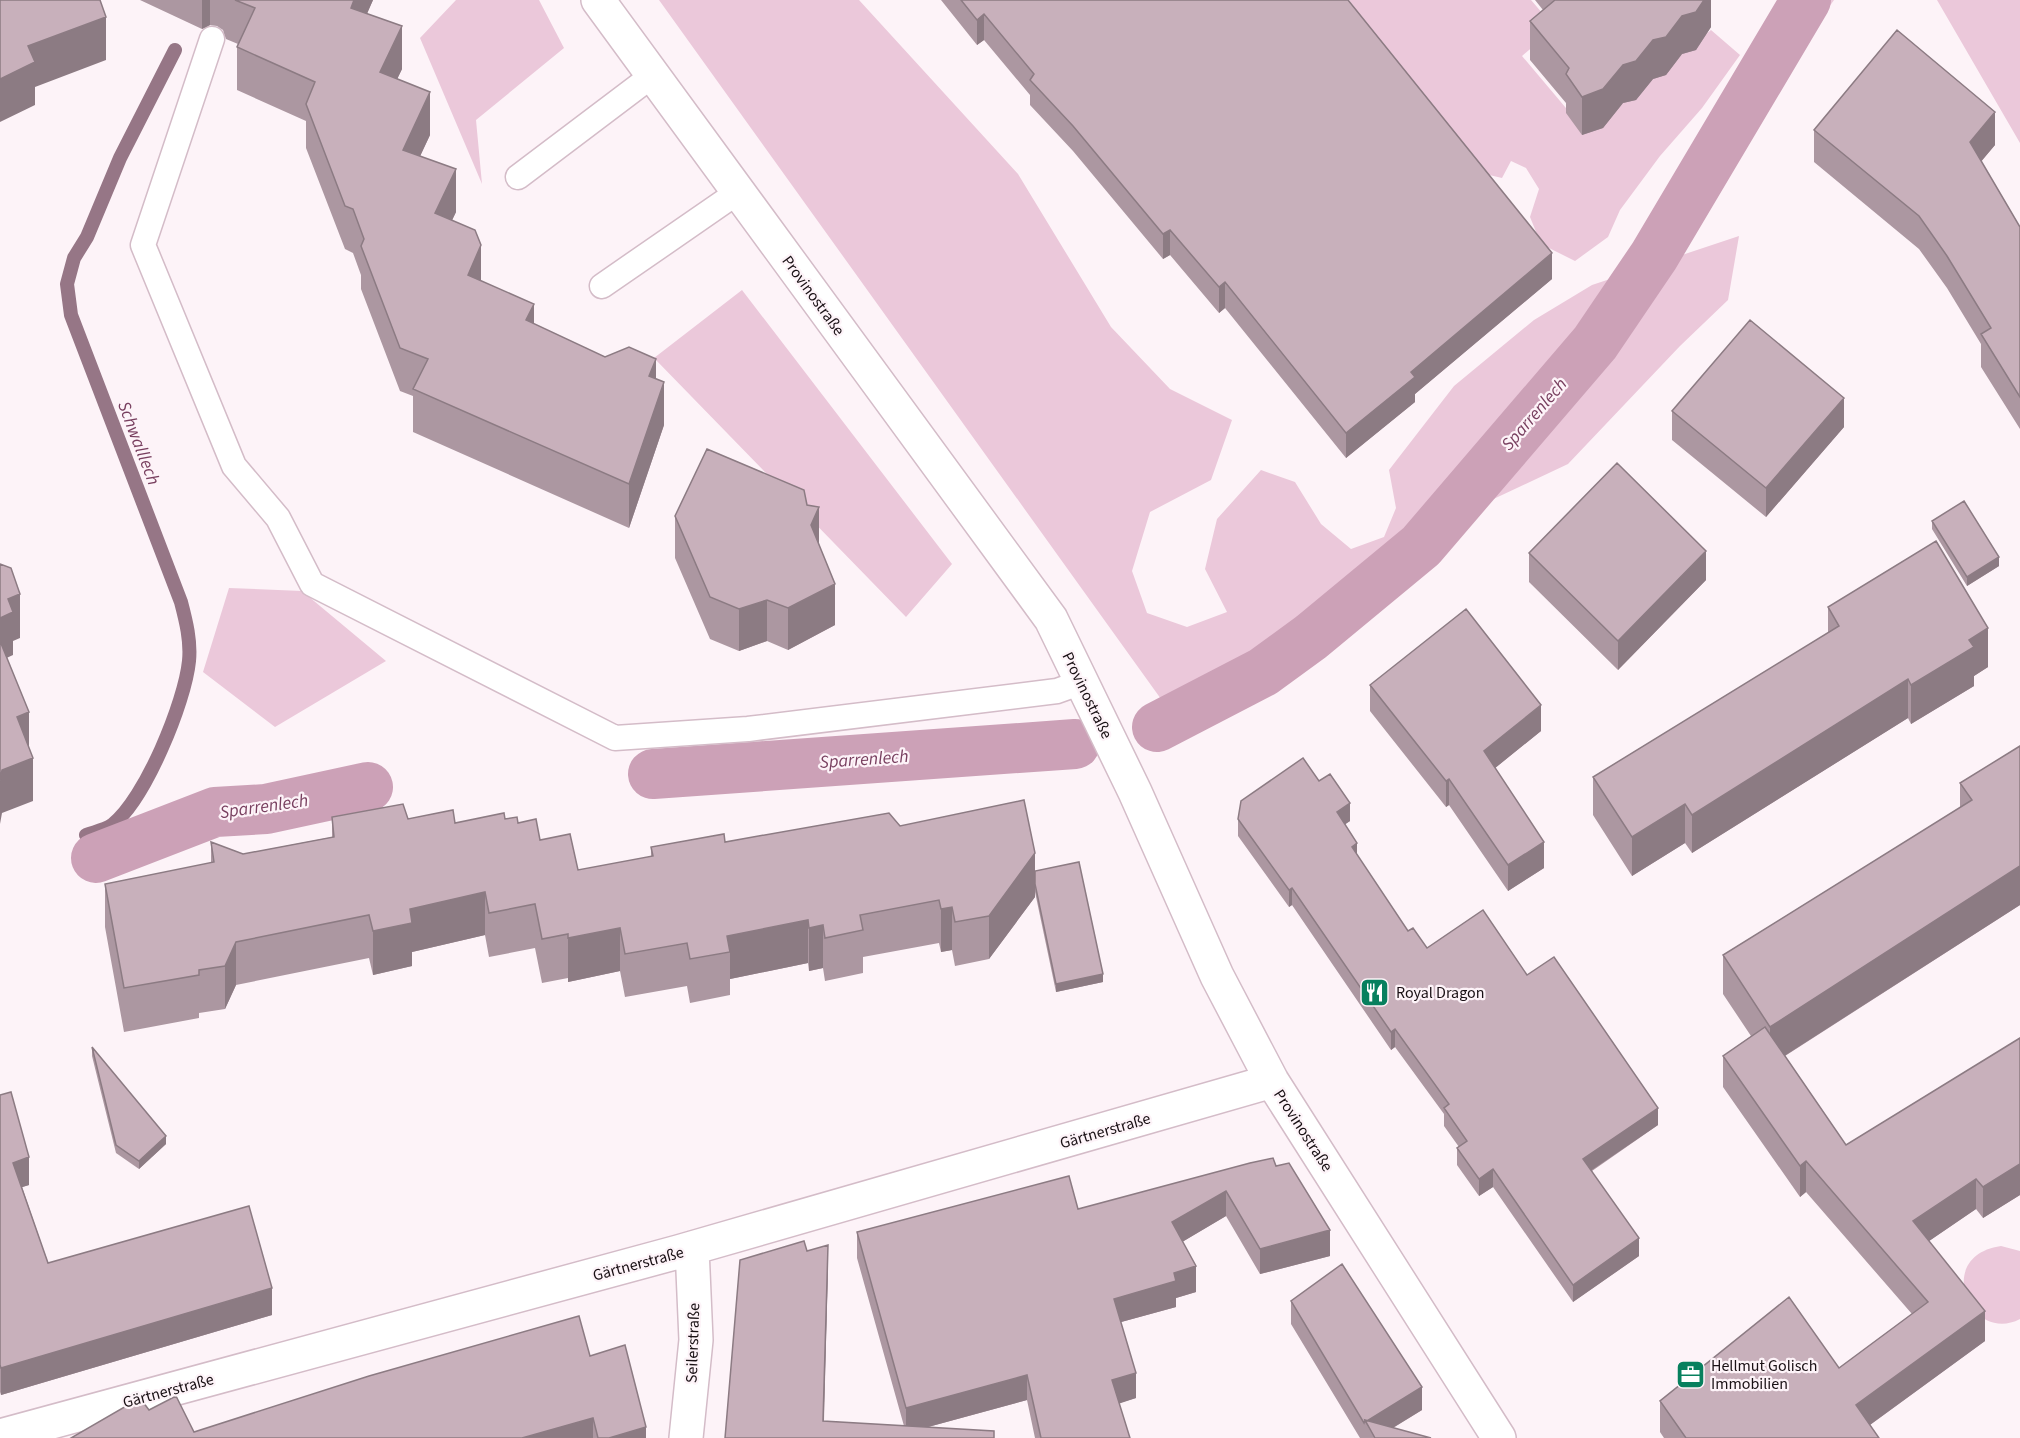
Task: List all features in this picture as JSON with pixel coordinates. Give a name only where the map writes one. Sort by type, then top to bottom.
[{"type":"street","name":"Provinostraße","points":[[598,0],[1051,619],[1100,716],[1216,976],[1272,1081],[1499,1438]]},
{"type":"street","name":"Gärtnerstraße","points":[[0,1436],[692,1248],[1272,1081]]},
{"type":"street","name":"Seilerstraße","points":[[686,1438],[696,1340],[692,1248]]},
{"type":"lane","points":[[212,39],[143,245],[234,466],[278,518],[312,584],[615,738],[759,728],[1057,692],[1082,682]]},
{"type":"lane","points":[[518,177],[653,75]]},
{"type":"lane","points":[[602,286],[738,192]]},
{"type":"shaded area","points":[[456,0],[539,0],[564,48],[476,120],[482,184],[420,38]]},
{"type":"shaded area","points":[[659,0],[859,0],[1018,174],[1111,327],[1170,389],[1232,420],[1211,480],[1150,512],[1132,571],[1147,613],[1187,627],[1227,612],[1205,569],[1217,519],[1261,470],[1295,482],[1321,524],[1351,549],[1384,537],[1396,508],[1389,470],[1454,386],[1534,320],[1592,285],[1739,236],[1728,300],[1680,346],[1568,464],[1468,511],[1238,684],[1166,706]]},
{"type":"shaded area","points":[[1349,0],[1531,0],[1555,28],[1522,56],[1587,133],[1711,30],[1740,55],[1702,108],[1660,156],[1620,210],[1608,237],[1575,261],[1541,244],[1530,217],[1539,189],[1526,168],[1511,161],[1502,178],[1481,173],[1436,120]]},
{"type":"shaded area","points":[[1791,0],[1834,0],[1812,31]]},
{"type":"shaded area","points":[[1937,0],[2020,0],[2020,143]]},
{"type":"shaded area","points":[[742,290],[952,564],[906,617],[654,358]]},
{"type":"shaded area","points":[[229,588],[302,591],[386,661],[275,727],[203,672]]},
{"type":"shaded area","points":[[2001,1246],[2020,1251],[2020,1319],[2002,1324],[1987,1320],[1974,1310],[1966,1296],[1964,1280],[1968,1265],[1980,1253]]},
{"type":"building","points":[[0,0],[100,0],[106,17],[28,46],[35,62],[0,79]]},
{"type":"building","points":[[235,0],[354,0],[351,8],[402,26],[380,72],[430,92],[403,150],[456,169],[435,213],[475,230],[481,245],[468,275],[534,304],[526,320],[605,357],[629,347],[656,359],[649,376],[664,382],[629,484],[413,389],[428,359],[400,348],[361,246],[364,239],[353,209],[345,206],[306,104],[315,82],[237,47],[255,8]]},
{"type":"building","points":[[961,0],[1348,0],[1552,253],[1411,372],[1415,377],[1346,433],[1225,282],[1219,287],[1170,230],[1163,234],[1073,126],[1030,80],[1034,74],[984,14],[977,20]]},
{"type":"building","points":[[1555,0],[1704,0],[1696,12],[1682,16],[1666,37],[1653,40],[1636,61],[1623,65],[1603,89],[1582,97],[1566,74],[1569,68],[1530,21]]},
{"type":"building","points":[[1897,30],[1995,112],[1970,142],[2020,227],[2020,397],[1981,334],[1991,328],[1947,256],[1919,216],[1814,130]]},
{"type":"building","points":[[1750,320],[1844,398],[1766,488],[1672,411]]},
{"type":"building","points":[[707,449],[804,490],[807,505],[819,507],[811,525],[835,584],[788,608],[767,600],[739,609],[710,597],[675,516]]},
{"type":"building","points":[[1617,463],[1706,551],[1618,641],[1529,553]]},
{"type":"building","points":[[1964,501],[1999,557],[1967,577],[1932,521]]},
{"type":"building","points":[[1936,541],[1988,628],[1969,640],[1974,647],[1911,685],[1908,679],[1692,815],[1685,804],[1632,837],[1593,777],[1839,626],[1828,607]]},
{"type":"building","points":[[0,564],[11,568],[20,594],[8,599],[13,612],[0,618]]},
{"type":"building","points":[[1466,609],[1541,705],[1484,751],[1544,842],[1508,865],[1449,779],[1446,781],[1370,685]]},
{"type":"building","points":[[0,641],[29,712],[17,717],[33,758],[2,770],[0,781]]},
{"type":"building","points":[[2020,746],[2020,866],[1770,1027],[1723,955],[1972,800],[1960,783]]},
{"type":"building","points":[[1303,758],[1319,781],[1330,774],[1350,803],[1337,812],[1357,843],[1352,847],[1408,931],[1413,928],[1427,948],[1483,910],[1527,975],[1554,957],[1658,1108],[1583,1159],[1639,1238],[1573,1285],[1493,1169],[1479,1179],[1457,1148],[1467,1141],[1444,1108],[1449,1104],[1395,1029],[1391,1032],[1292,888],[1289,890],[1238,819],[1241,801]]},
{"type":"building","points":[[1024,800],[1035,853],[989,916],[955,922],[952,907],[941,909],[939,900],[860,915],[863,930],[825,938],[823,925],[809,928],[808,920],[727,936],[730,952],[690,959],[687,943],[625,954],[620,928],[568,938],[568,934],[542,939],[535,904],[489,913],[485,892],[410,909],[412,923],[373,931],[369,915],[236,942],[225,966],[199,970],[199,975],[124,988],[105,884],[214,862],[211,842],[243,854],[334,837],[332,817],[403,804],[408,819],[453,810],[455,823],[504,813],[505,819],[517,817],[518,823],[536,819],[540,840],[570,834],[578,870],[653,856],[651,847],[724,834],[725,842],[889,813],[900,826]]},
{"type":"building","points":[[1079,862],[1103,974],[1056,984],[1035,884],[1035,871]]},
{"type":"building","points":[[1765,1027],[1846,1145],[2020,1038],[2020,1164],[1983,1187],[1976,1179],[1913,1221],[1985,1311],[1856,1405],[1879,1438],[1686,1438],[1660,1401],[1789,1297],[1839,1368],[1928,1302],[1806,1161],[1800,1166],[1723,1056]]},
{"type":"building","points":[[92,1047],[166,1136],[139,1161],[116,1145]]},
{"type":"building","points":[[11,1092],[29,1157],[13,1163],[48,1263],[249,1206],[272,1288],[1,1368],[0,1095]]},
{"type":"building","points":[[1273,1158],[1276,1166],[1289,1163],[1330,1230],[1260,1249],[1226,1191],[1172,1222],[1196,1266],[1174,1273],[1176,1281],[1114,1299],[1136,1373],[1112,1380],[1130,1438],[1041,1438],[1027,1375],[906,1408],[857,1232],[1069,1176],[1078,1209]]},
{"type":"building","points":[[804,1241],[807,1251],[828,1245],[823,1421],[994,1431],[994,1438],[725,1438],[740,1260]]},
{"type":"building","points":[[1342,1264],[1422,1387],[1367,1421],[1365,1420],[1364,1423],[1291,1301]]},
{"type":"building","points":[[579,1316],[590,1356],[625,1345],[646,1427],[609,1438],[598,1438],[593,1418],[522,1438],[71,1438],[140,1398],[149,1410],[176,1396],[194,1432],[369,1376]]},
{"type":"building","points":[[1365,1420],[1431,1438],[1375,1438]]},
{"type":"waterway","name":"Sparrenlech","points":[[1157,727],[1263,672],[1311,637],[1421,546],[1595,343],[1654,256],[1806,0]]},
{"type":"waterway","name":"Schwalllech","points":[[86,835],[112,825],[137,795],[150,773],[172,724],[189,661],[189,639],[181,602],[71,315],[67,284],[74,258],[87,237],[120,158],[175,50]]},
{"type":"waterway","name":"Sparrenlech","points":[[653,774],[1075,744]]},
{"type":"waterway","name":"Sparrenlech","points":[[96,858],[215,812],[266,809],[368,787]]},
{"type":"place","name":"Royal Dragon","points":[[1375,992]]},
{"type":"place","name":"Hellmut Golisch Immobilien","points":[[1690,1374]]}]
